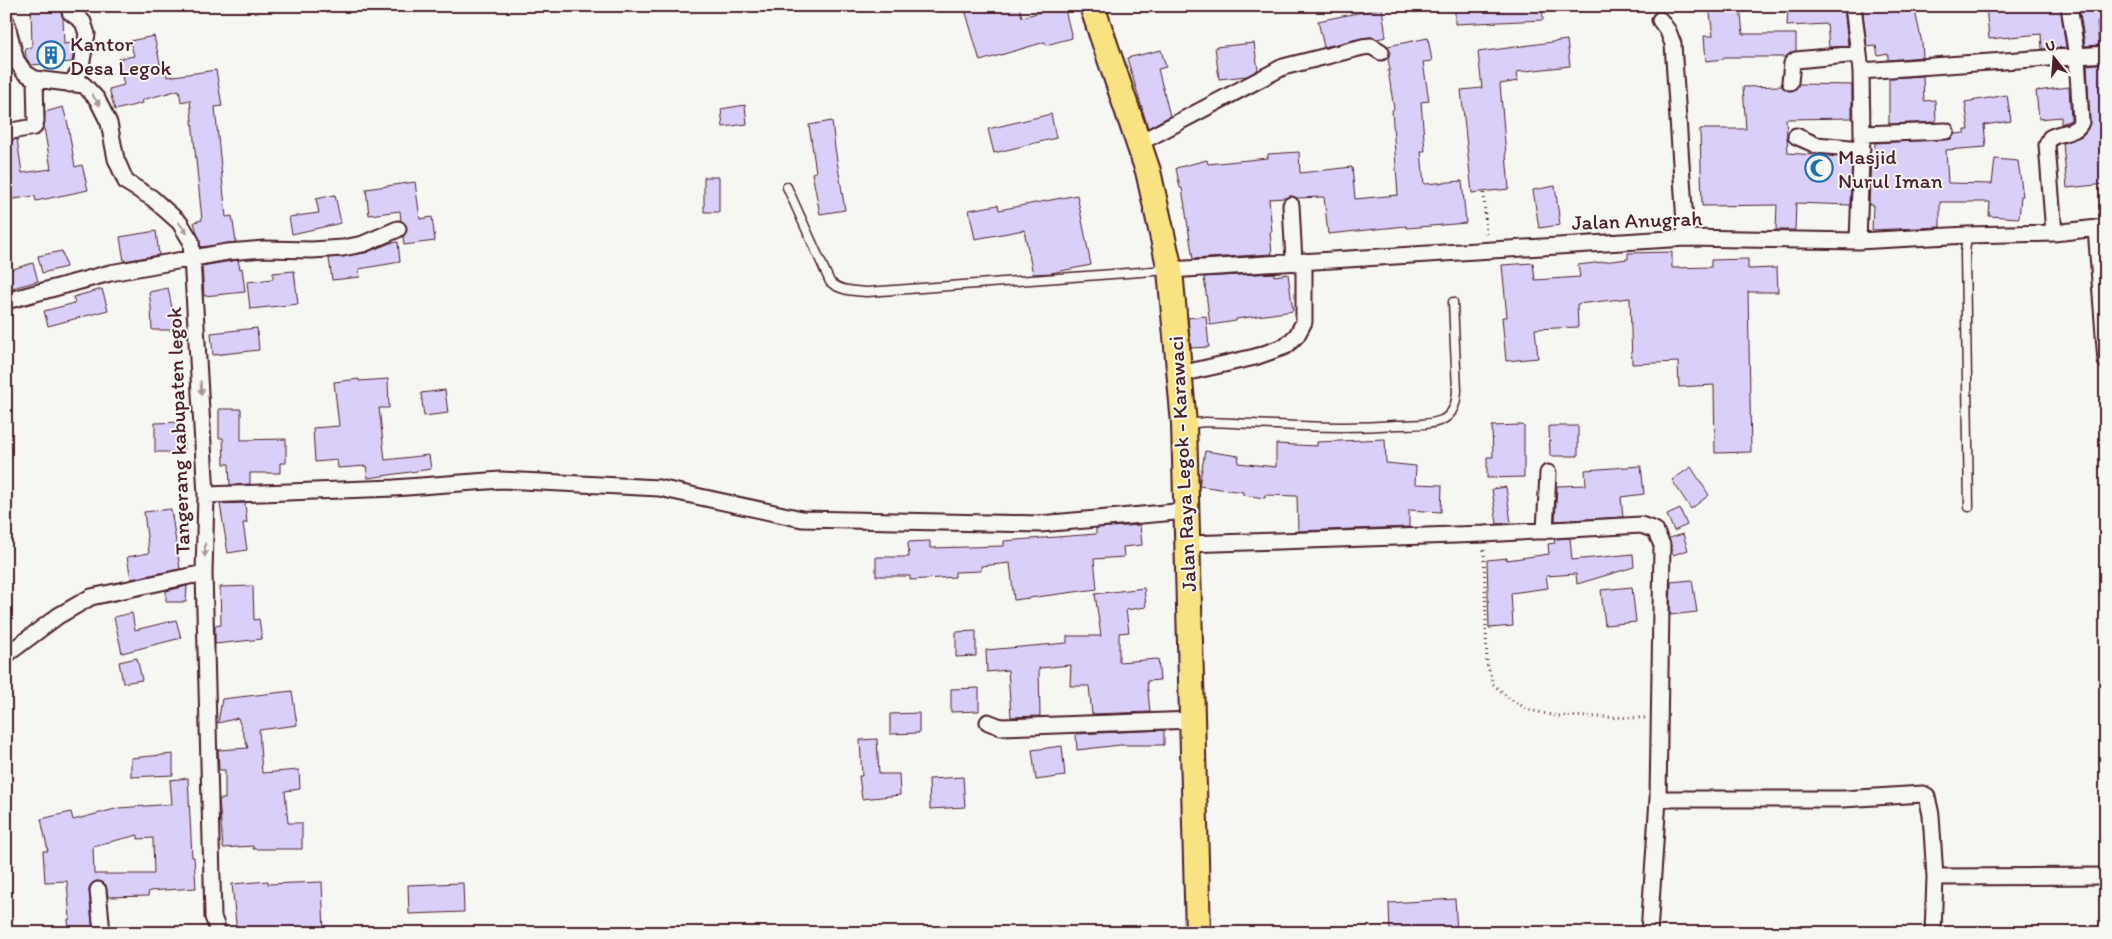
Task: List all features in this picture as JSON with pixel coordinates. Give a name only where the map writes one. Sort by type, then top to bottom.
[{"type":"main road","name":"Jalan Raya Legok - Karawaci","points":[[1092,6],[1148,172],[1170,270],[1184,424],[1198,933]]},
{"type":"street","points":[[1853,6],[1861,71],[1862,141],[1858,241]]},
{"type":"street","points":[[2054,233],[2047,145],[2050,138],[2054,135],[2080,127],[2081,115],[2077,57],[2069,6]]},
{"type":"street","points":[[70,12],[83,22],[86,34],[80,71],[70,84]]},
{"type":"street","points":[[1660,20],[1668,31],[1673,44],[1686,238]]},
{"type":"street","points":[[6,21],[16,60],[24,72],[35,78],[36,121],[34,127],[6,132]]},
{"type":"street","points":[[1139,143],[1283,67],[1363,47],[1371,46],[1381,52]]},
{"type":"street","points":[[1790,82],[1792,63],[1796,60],[1858,54]]},
{"type":"street","points":[[1861,71],[2106,54]]},
{"type":"street","name":"Tangerang kabupaten legok","points":[[35,78],[84,86],[97,99],[109,123],[116,159],[120,172],[126,182],[152,198],[186,231],[191,241],[206,494],[204,573],[213,917],[219,933]]},
{"type":"street","points":[[1796,136],[1822,146],[1946,131]]},
{"type":"street","points":[[1180,374],[1255,358],[1286,346],[1298,335],[1304,322],[1299,261],[1291,206]]},
{"type":"street","points":[[2101,227],[2106,361]]},
{"type":"street","name":"Jalan Anugrah","points":[[1170,270],[1686,238],[1858,241],[1967,235],[2054,233],[2101,227]]},
{"type":"street","points":[[6,301],[110,273],[192,260],[228,252],[264,249],[312,250],[343,248],[363,244],[398,229]]},
{"type":"street","points":[[1545,531],[1548,473]]},
{"type":"street","points":[[206,494],[394,488],[501,480],[659,488],[802,519],[1040,524],[1186,511]]},
{"type":"street","points":[[1187,544],[1484,534],[1641,525],[1655,530],[1662,545],[1661,718],[1658,799],[1649,933]]},
{"type":"street","points":[[6,656],[58,616],[91,597],[204,573]]},
{"type":"street","points":[[988,722],[1001,727],[1035,727],[1193,720]]},
{"type":"street","points":[[1658,799],[1843,800],[1923,794],[1930,800],[1935,877],[1933,933]]},
{"type":"street","points":[[1935,877],[2106,876]]},
{"type":"street","points":[[98,890],[102,933]]},
{"type":"lane","points":[[787,187],[830,282],[837,288],[846,291],[867,292],[1170,270]]},
{"type":"lane","points":[[1967,235],[1969,507]]},
{"type":"lane","points":[[1184,424],[1206,422],[1364,428],[1427,424],[1442,420],[1450,415],[1455,405],[1457,391],[1452,302]]},
{"type":"path","points":[[1484,193],[1487,249]]},
{"type":"path","points":[[1484,534],[1487,664],[1492,684],[1529,710],[1556,716],[1661,718]]},
{"type":"building","points":[[31,6],[63,6],[61,11],[64,44],[75,43],[72,62],[31,65],[26,58],[25,48],[32,47]]},
{"type":"building","points":[[964,6],[1019,6],[1022,17],[1064,6],[1072,38],[1046,45],[1045,42],[980,61]]},
{"type":"building","points":[[1455,6],[1542,6],[1543,20],[1455,24]]},
{"type":"building","points":[[1709,6],[1740,6],[1743,34],[1796,34],[1796,51],[1785,57],[1724,57],[1724,59],[1706,61],[1704,36],[1713,36]]},
{"type":"building","points":[[1788,6],[1844,6],[1848,46],[1829,47],[1827,24],[1787,26]]},
{"type":"building","points":[[1862,6],[1914,6],[1923,57],[1888,60],[1888,54],[1878,56],[1876,46],[1867,47]]},
{"type":"building","points":[[1986,6],[2060,6],[2066,47],[2042,49],[2041,34],[1989,39]]},
{"type":"building","points":[[2079,6],[2102,6],[2103,22],[2097,22],[2099,45],[2085,46]]},
{"type":"building","points":[[1382,8],[1386,37],[1377,39],[1370,37],[1362,38],[1324,47],[1318,21]]},
{"type":"building","points":[[154,36],[162,72],[166,71],[167,77],[216,70],[222,106],[215,107],[226,217],[232,216],[236,242],[201,247],[194,222],[202,220],[190,100],[181,102],[179,90],[142,100],[143,103],[115,110],[109,89],[124,85],[118,59],[134,56],[130,41]]},
{"type":"building","points":[[1428,38],[1432,61],[1423,62],[1429,101],[1421,102],[1425,151],[1421,151],[1424,184],[1462,181],[1466,223],[1407,228],[1406,226],[1328,234],[1324,197],[1297,198],[1290,196],[1269,199],[1272,254],[1193,259],[1182,188],[1180,188],[1176,168],[1207,160],[1208,164],[1268,158],[1268,154],[1299,152],[1300,173],[1352,167],[1355,199],[1398,195],[1392,110],[1394,109],[1388,70],[1390,70],[1388,58],[1390,52],[1388,46]]},
{"type":"building","points":[[1567,40],[1570,66],[1517,72],[1518,81],[1500,84],[1509,189],[1472,193],[1461,90],[1482,88],[1478,52]]},
{"type":"building","points":[[1254,43],[1258,70],[1247,76],[1219,79],[1215,47]]},
{"type":"building","points":[[1161,50],[1166,67],[1158,69],[1170,116],[1148,128],[1127,58]]},
{"type":"building","points":[[2106,63],[2106,184],[2067,188],[2063,143],[2082,136],[2090,122],[2087,65]]},
{"type":"building","points":[[1923,76],[1924,101],[1935,100],[1936,122],[1889,124],[1889,78]]},
{"type":"building","points":[[1799,84],[1852,85],[1852,118],[1786,119],[1788,153],[1852,158],[1850,205],[1796,203],[1795,230],[1776,230],[1777,205],[1702,206],[1700,129],[1746,129],[1743,87],[1781,86],[1790,91],[1794,90]]},
{"type":"building","points":[[2069,87],[2071,120],[2061,124],[2061,117],[2039,119],[2036,91]]},
{"type":"building","points":[[2007,95],[2011,121],[1984,125],[1986,147],[1946,150],[1948,183],[1992,184],[1995,159],[2018,161],[2023,196],[2021,196],[2019,218],[1989,216],[1990,202],[1940,202],[1940,227],[1872,230],[1873,205],[1869,205],[1871,156],[1874,157],[1875,143],[1951,139],[1955,134],[1965,133],[1965,130],[1969,130],[1965,102]]},
{"type":"building","points":[[745,105],[747,124],[723,127],[721,109]]},
{"type":"building","points":[[63,107],[75,167],[82,165],[88,190],[36,201],[35,196],[6,200],[6,141],[17,139],[22,173],[51,169],[44,127],[45,112]]},
{"type":"building","points":[[1051,114],[1056,138],[994,153],[988,129]]},
{"type":"building","points":[[832,121],[845,210],[820,214],[812,173],[816,172],[809,125]]},
{"type":"building","points":[[704,177],[719,177],[719,212],[704,212]]},
{"type":"building","points":[[415,182],[420,219],[432,217],[435,241],[404,245],[403,236],[407,230],[406,225],[401,221],[400,211],[369,215],[366,189]]},
{"type":"building","points":[[1555,186],[1560,225],[1539,228],[1533,190]]},
{"type":"building","points":[[335,195],[341,223],[292,234],[289,217],[319,213],[316,199]]},
{"type":"building","points":[[1077,195],[1091,265],[1051,273],[1033,274],[1024,230],[975,239],[969,210],[998,205],[999,210]]},
{"type":"building","points":[[156,231],[159,255],[124,261],[120,237]]},
{"type":"building","points":[[398,242],[400,262],[359,269],[360,277],[332,280],[329,258],[365,253],[390,243]]},
{"type":"building","points":[[62,251],[66,267],[42,273],[38,256]]},
{"type":"building","points":[[1672,252],[1672,268],[1711,267],[1711,260],[1748,259],[1748,269],[1777,268],[1778,292],[1748,292],[1751,452],[1715,453],[1714,385],[1679,387],[1678,362],[1632,364],[1630,298],[1577,304],[1578,327],[1535,329],[1538,358],[1506,361],[1502,317],[1507,317],[1502,265],[1533,263],[1535,280],[1580,277],[1578,265],[1628,259],[1628,253]]},
{"type":"building","points":[[238,260],[240,269],[242,268],[245,292],[204,296],[202,266]]},
{"type":"building","points":[[33,263],[38,281],[6,290],[6,271]]},
{"type":"building","points":[[294,271],[298,304],[250,309],[247,282],[273,279],[273,273]]},
{"type":"building","points":[[1274,273],[1274,276],[1288,274],[1293,311],[1236,319],[1236,321],[1210,325],[1204,277]]},
{"type":"building","points":[[168,288],[173,313],[179,313],[179,330],[152,330],[149,292]]},
{"type":"building","points":[[102,289],[108,310],[48,326],[44,311],[75,303],[73,297]]},
{"type":"building","points":[[1206,316],[1209,347],[1191,348],[1188,318]]},
{"type":"building","points":[[257,328],[259,350],[213,355],[211,333]]},
{"type":"building","points":[[359,379],[359,381],[388,379],[389,408],[379,408],[385,460],[429,455],[431,469],[368,478],[366,466],[338,468],[337,460],[315,462],[313,428],[339,426],[334,382]]},
{"type":"building","points":[[445,390],[448,413],[424,416],[421,393]]},
{"type":"building","points":[[219,409],[241,409],[241,440],[286,439],[286,463],[280,463],[280,473],[250,473],[250,484],[230,485],[229,464],[224,464],[223,438],[219,438]]},
{"type":"building","points":[[183,422],[184,452],[155,452],[155,423]]},
{"type":"building","points":[[1492,426],[1524,426],[1524,477],[1487,478],[1487,457],[1493,457]]},
{"type":"building","points":[[1549,426],[1578,426],[1578,456],[1550,456]]},
{"type":"building","points":[[1385,439],[1386,463],[1416,466],[1415,484],[1442,485],[1441,512],[1409,510],[1409,527],[1298,531],[1297,496],[1265,495],[1265,498],[1243,495],[1243,492],[1199,486],[1205,451],[1239,456],[1238,463],[1276,467],[1276,444],[1317,446],[1317,442]]},
{"type":"building","points":[[1641,466],[1644,494],[1621,497],[1623,517],[1555,521],[1557,486],[1586,485],[1585,470]]},
{"type":"building","points":[[1691,467],[1709,495],[1691,509],[1672,480]]},
{"type":"building","points":[[1506,487],[1511,523],[1497,524],[1492,489]]},
{"type":"building","points":[[245,503],[247,523],[243,523],[247,550],[228,553],[220,504]]},
{"type":"building","points":[[171,509],[180,569],[131,579],[127,557],[149,553],[144,512]]},
{"type":"building","points":[[1680,509],[1687,525],[1674,531],[1667,515]]},
{"type":"building","points":[[1140,525],[1142,545],[1123,547],[1124,557],[1094,559],[1097,589],[1014,600],[1010,563],[981,566],[981,571],[955,572],[955,577],[910,580],[910,576],[876,576],[876,557],[909,557],[908,542],[930,541],[930,548],[1004,546],[1004,541],[1096,534],[1096,528]]},
{"type":"building","points":[[1683,534],[1688,550],[1673,555],[1669,538]]},
{"type":"building","points":[[1570,538],[1572,560],[1633,554],[1634,567],[1577,584],[1576,574],[1546,576],[1548,588],[1511,593],[1513,626],[1489,628],[1487,560],[1507,558],[1507,560],[1549,554],[1548,544],[1555,543],[1554,539]]},
{"type":"building","points":[[1692,580],[1697,612],[1670,615],[1671,582]]},
{"type":"building","points":[[187,586],[186,602],[166,602],[166,591]]},
{"type":"building","points":[[253,586],[254,620],[259,619],[262,639],[215,644],[215,626],[221,625],[220,587]]},
{"type":"building","points":[[1632,587],[1636,622],[1605,625],[1601,590]]},
{"type":"building","points":[[1144,588],[1146,607],[1126,610],[1129,632],[1119,633],[1119,662],[1158,659],[1160,680],[1147,681],[1150,712],[1092,714],[1089,686],[1070,686],[1071,665],[1039,668],[1040,716],[1011,717],[1008,670],[987,672],[986,650],[1067,643],[1067,636],[1101,636],[1095,594]]},
{"type":"building","points":[[132,613],[135,630],[176,620],[181,638],[122,653],[114,617]]},
{"type":"building","points":[[976,631],[976,656],[956,657],[956,632]]},
{"type":"building","points":[[137,658],[142,680],[123,683],[119,662]]},
{"type":"building","points":[[979,688],[979,711],[951,712],[951,689]]},
{"type":"building","points":[[292,691],[297,725],[259,730],[262,773],[299,770],[300,789],[285,791],[288,823],[302,823],[302,849],[253,849],[253,846],[223,848],[219,799],[225,799],[225,770],[219,770],[218,750],[248,748],[238,718],[218,723],[222,699]]},
{"type":"building","points":[[919,713],[919,733],[890,734],[890,714]]},
{"type":"building","points":[[1164,730],[1164,745],[1120,745],[1077,750],[1076,734]]},
{"type":"building","points":[[877,739],[879,774],[899,774],[900,795],[862,799],[859,776],[862,776],[860,740]]},
{"type":"building","points":[[1062,746],[1065,776],[1036,780],[1032,750]]},
{"type":"building","points":[[173,754],[173,775],[131,777],[131,758]]},
{"type":"building","points":[[963,777],[965,807],[930,809],[929,779]]},
{"type":"building","points":[[188,778],[192,857],[194,857],[196,888],[149,891],[148,896],[108,897],[106,885],[97,881],[90,886],[89,890],[93,933],[69,933],[68,919],[70,919],[67,881],[45,882],[43,851],[48,851],[41,819],[71,812],[73,820],[119,808],[172,804],[170,780]],"holes":[[[138,835],[138,839],[153,838],[154,874],[94,874],[93,846]]]},
{"type":"building","points":[[268,881],[268,884],[322,882],[324,933],[237,933],[232,884]]},
{"type":"building","points":[[463,883],[464,912],[409,914],[408,885]]},
{"type":"building","points":[[1455,899],[1457,933],[1390,933],[1389,903]]},
{"type":"place","name":"Kantor Desa Legok","points":[[51,55]]},
{"type":"place","name":"Masjid Nurul Iman","points":[[1819,168]]}]
